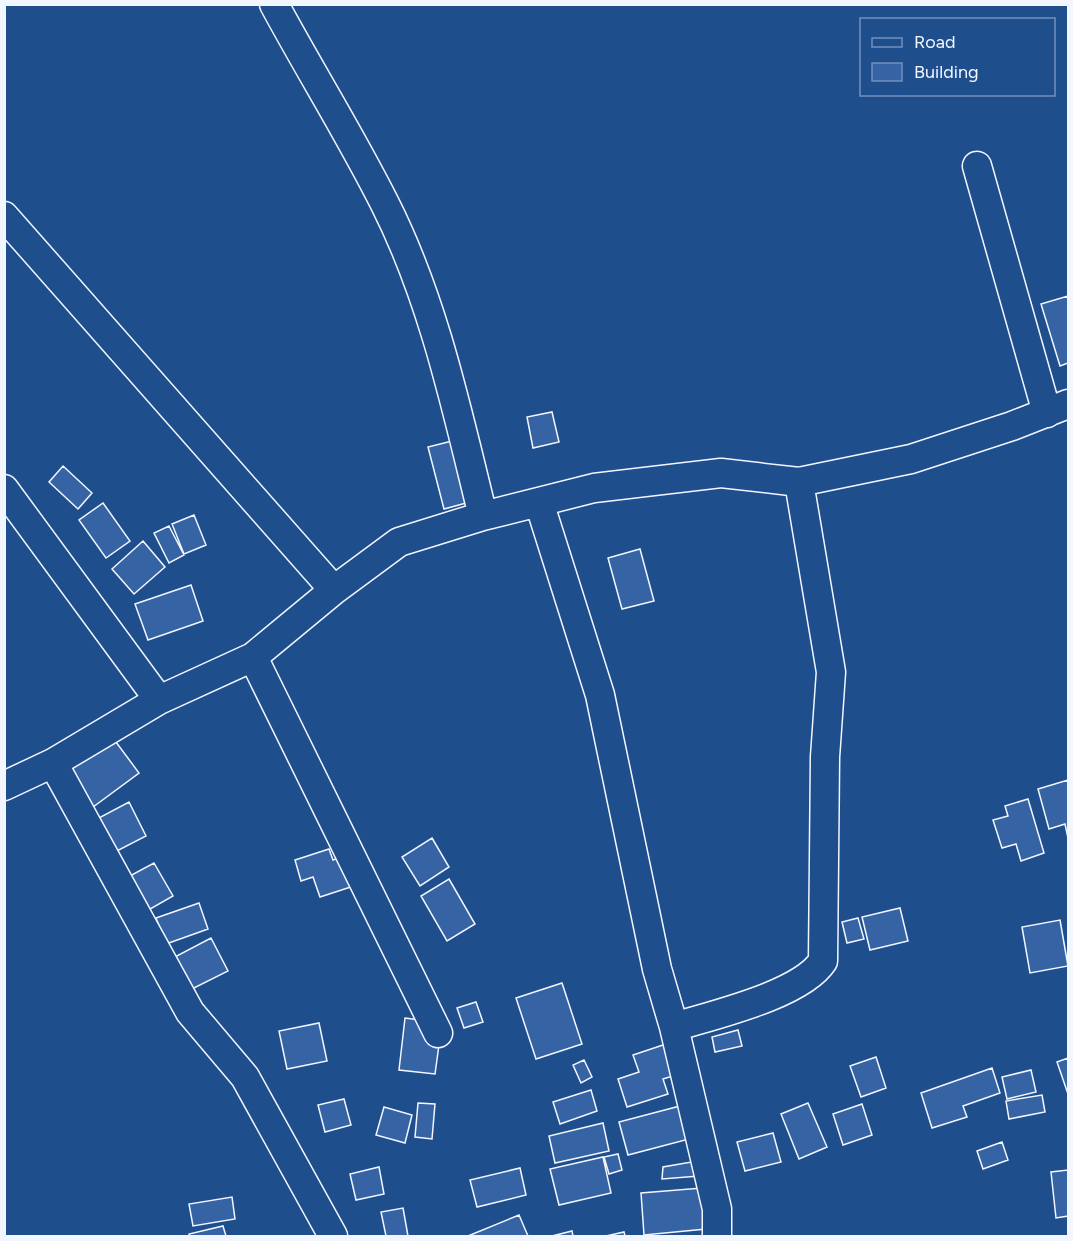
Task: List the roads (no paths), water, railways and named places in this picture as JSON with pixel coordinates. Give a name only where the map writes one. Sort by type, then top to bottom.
[{"type":"street","points":[[274,4],[385,205],[418,284],[447,371],[483,516]]},
{"type":"street","points":[[4,786],[53,763],[159,700],[252,657],[334,590],[399,542],[483,516],[594,488],[721,473],[800,482],[911,459],[1058,408],[977,166]]},
{"type":"street","points":[[4,216],[334,590]]},
{"type":"street","points":[[674,1027],[779,993],[817,970],[823,961],[825,758],[831,672],[800,482]]},
{"type":"street","points":[[4,489],[159,700]]},
{"type":"street","points":[[539,502],[600,695],[657,969],[674,1027],[717,1209],[717,1236]]},
{"type":"street","points":[[252,657],[438,1033]]},
{"type":"street","points":[[53,763],[190,1012],[245,1077],[333,1236]]}]
